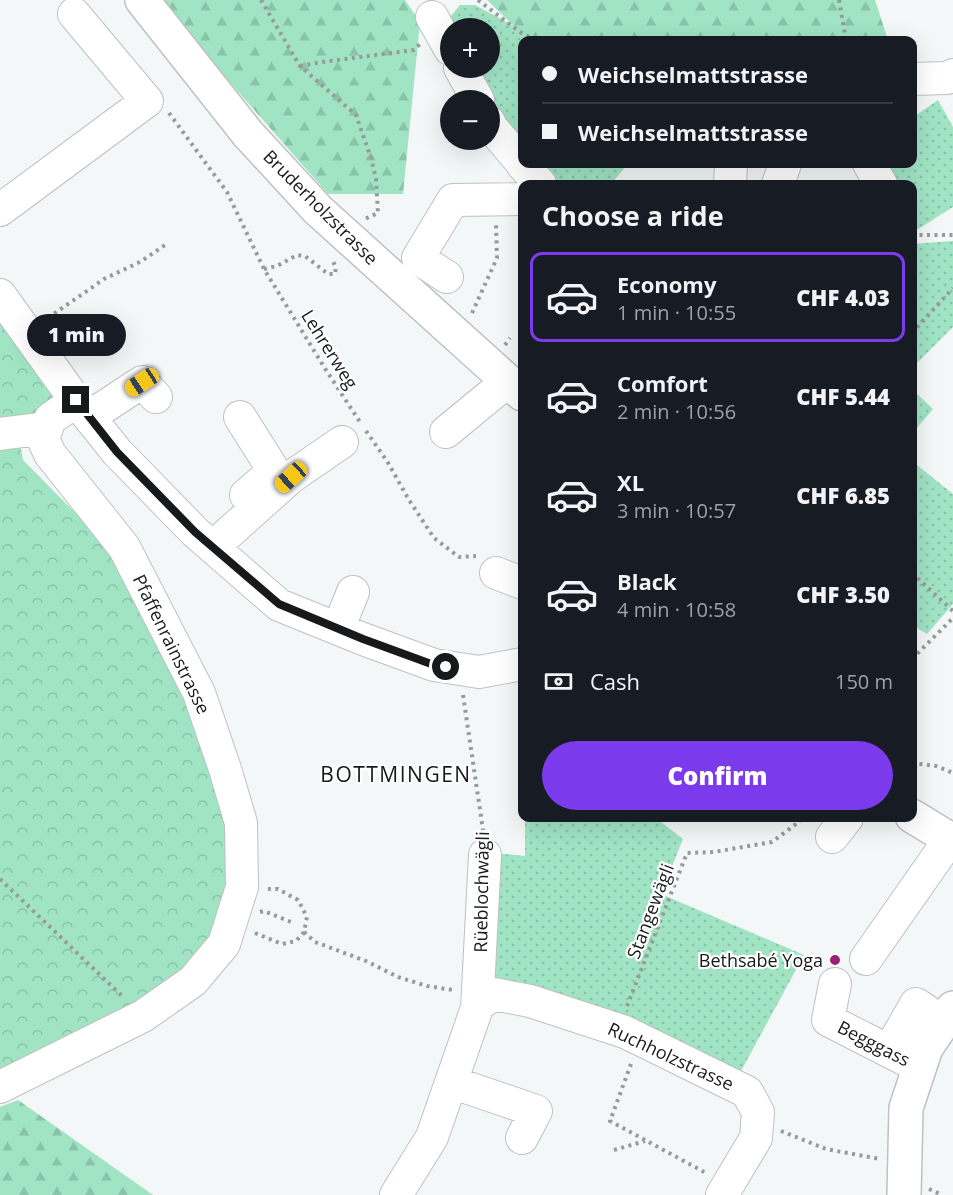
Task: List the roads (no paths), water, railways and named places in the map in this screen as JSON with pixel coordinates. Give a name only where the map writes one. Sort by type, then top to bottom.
[{"type":"main road","name":"Bruderholzstrasse","points":[[142,0],[248,134],[318,210],[515,388]]},
{"type":"main road","points":[[917,819],[952,840]]},
{"type":"main road","points":[[904,1195],[906,1108],[926,1048],[948,1015]]},
{"type":"street","points":[[0,210],[147,101],[74,14]]},
{"type":"street","points":[[917,79],[947,78],[953,75]]},
{"type":"street","points":[[500,137],[518,158]]},
{"type":"street","points":[[526,168],[537,180]]},
{"type":"street","points":[[447,278],[418,258],[453,200],[509,200]]},
{"type":"street","points":[[0,295],[117,452],[206,542],[279,604],[434,665],[479,672],[518,665]]},
{"type":"street","points":[[0,434],[47,428],[50,419],[83,409],[142,382],[156,397]]},
{"type":"street","points":[[446,432],[515,388]]},
{"type":"street","points":[[206,542],[274,471],[240,417]]},
{"type":"street","name":"Pfaffenrainstrasse","points":[[0,1087],[143,1016],[193,981],[224,944],[242,888],[241,823],[199,693],[124,547],[50,454],[43,439],[47,428]]},
{"type":"street","points":[[206,542],[291,477],[342,442]]},
{"type":"street","points":[[338,629],[353,592]]},
{"type":"street","points":[[866,959],[952,840]]},
{"type":"street","name":"Rüeblochwägli","points":[[477,1009],[485,855]]},
{"type":"street","name":"Begggass","points":[[835,984],[828,1020],[920,1067]]},
{"type":"street","name":"Ruchholzstrasse","points":[[477,1009],[478,1005],[494,994],[530,1000],[629,1034],[747,1092],[758,1112],[756,1138],[724,1190]]},
{"type":"street","points":[[890,1051],[916,1004],[948,1015]]},
{"type":"street","points":[[396,1195],[432,1137],[477,1009]]},
{"type":"street","points":[[451,1082],[536,1111],[522,1138]]},
{"type":"place","name":"Bethsabé Yoga","points":[[835,960]]},
{"type":"district","name":"BOTTMINGEN","points":[[396,774]]}]
